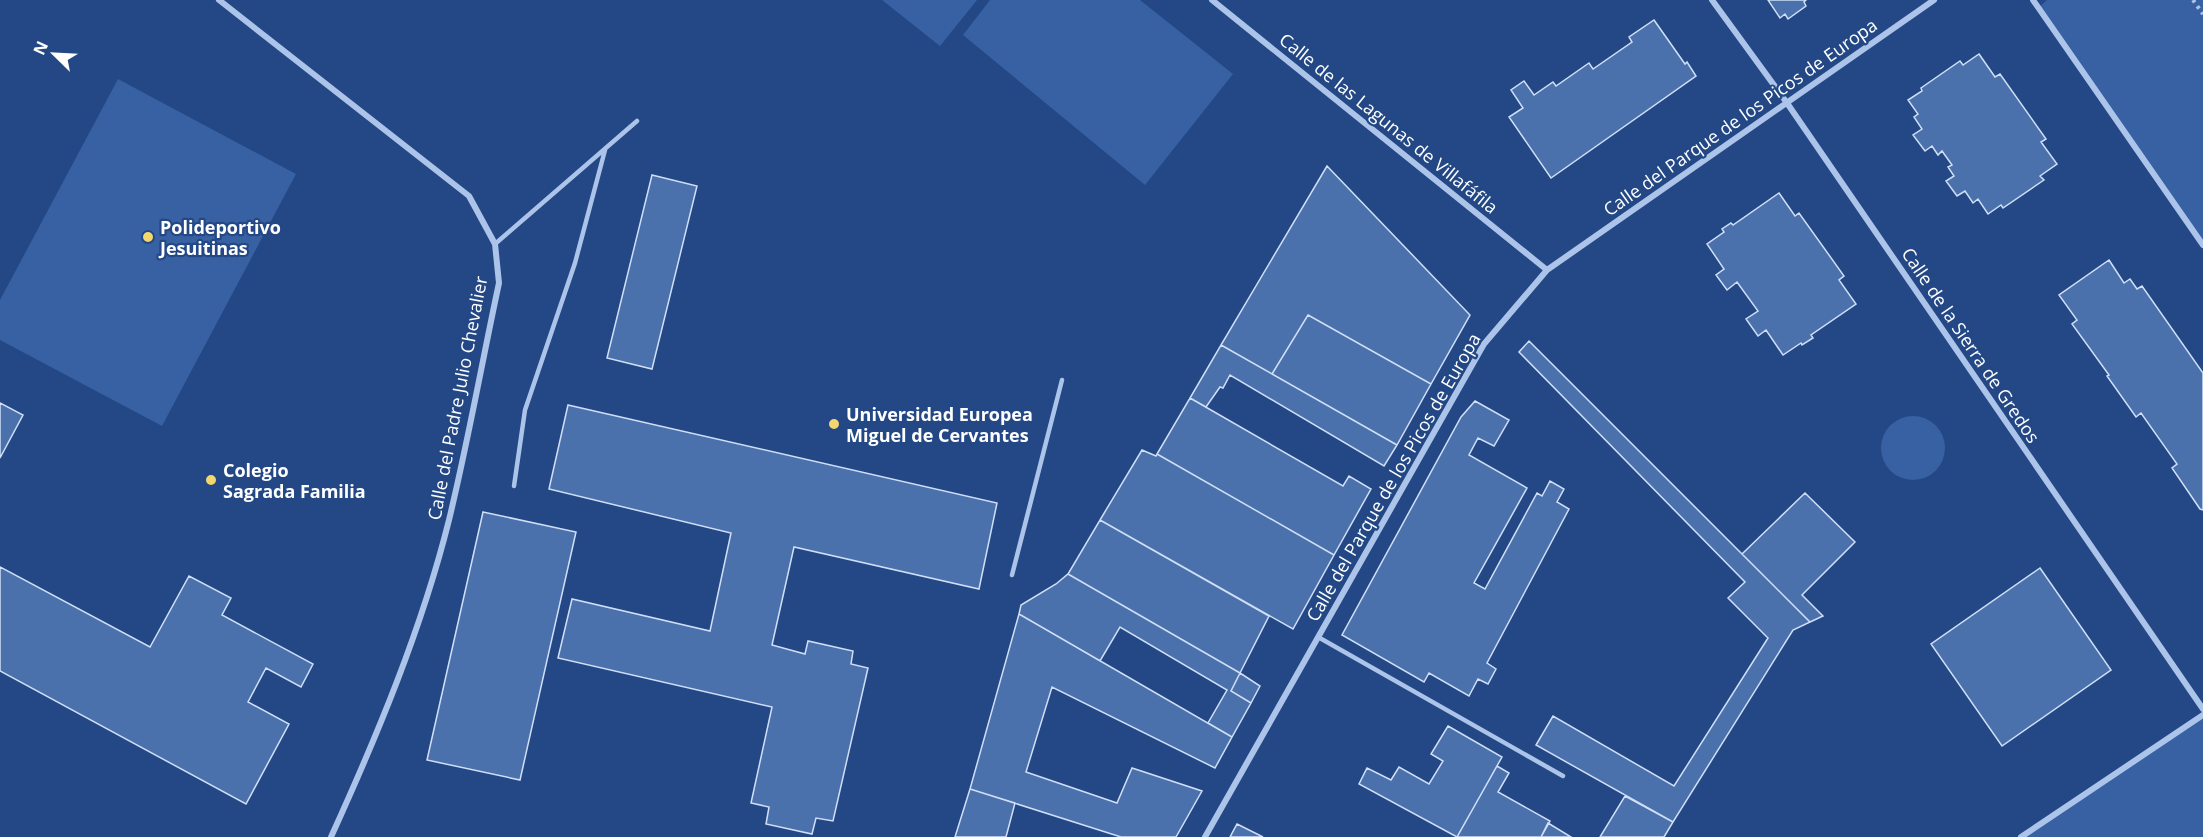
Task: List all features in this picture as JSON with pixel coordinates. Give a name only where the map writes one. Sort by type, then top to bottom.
[{"type":"street","name":"Calle del Padre Julio Chevalier","points":[[219,0],[469,196],[495,244],[499,283],[448,520],[422,610],[364,763],[331,837]]},
{"type":"street","name":"Calle de las Lagunas de Villafáfila","points":[[1212,0],[1547,270]]},
{"type":"street","name":"Calle de la Sierra de Gredos","points":[[1712,0],[1787,103],[2203,709]]},
{"type":"street","name":"Calle del Parque de los Picos de Europa","points":[[1205,837],[1484,344],[1547,270],[1934,0]]},
{"type":"street","points":[[2033,0],[2203,245]]},
{"type":"street","points":[[2021,837],[2203,716]]},
{"type":"lane","points":[[495,244],[637,121]]},
{"type":"lane","points":[[514,486],[525,410],[574,264],[605,150]]},
{"type":"lane","points":[[1012,575],[1062,380]]},
{"type":"lane","points":[[1318,637],[1563,776]]},
{"type":"path","points":[[2193,0],[2203,14]]},
{"type":"shaded area","points":[[882,0],[977,0],[940,46]]},
{"type":"shaded area","points":[[990,0],[1140,0],[1233,74],[1145,185],[963,35]]},
{"type":"shaded area","points":[[2047,0],[2203,0],[2203,245],[2038,8]]},
{"type":"shaded area","name":"Polideportivo Jesuitinas","points":[[118,79],[296,174],[162,426],[0,340],[0,300]]},
{"type":"shaded area","points":[[1913,416],[1925,418],[1936,425],[1943,436],[1945,448],[1943,460],[1936,471],[1925,478],[1913,480],[1901,478],[1890,471],[1883,460],[1881,448],[1883,436],[1890,425],[1901,418]]},
{"type":"shaded area","points":[[2203,716],[2203,837],[2025,837]]},
{"type":"building","points":[[1768,0],[1806,0],[1804,2],[1806,6],[1788,19],[1785,14],[1780,18]]},
{"type":"building","points":[[1654,20],[1696,76],[1551,178],[1509,117],[1523,108],[1511,90],[1524,81],[1534,95],[1553,82],[1556,86],[1589,63],[1593,69],[1632,42],[1629,37]]},
{"type":"building","points":[[1979,54],[1995,77],[2000,74],[2046,139],[2041,142],[2057,164],[2040,176],[2044,180],[2003,208],[2001,205],[1988,214],[1978,199],[1973,203],[1965,191],[1957,196],[1946,181],[1954,176],[1948,167],[1952,165],[1942,151],[1938,155],[1932,146],[1925,151],[1913,135],[1922,129],[1914,117],[1918,114],[1908,100],[1922,91],[1921,88],[1960,61],[1963,65]]},
{"type":"building","points":[[1327,166],[1470,315],[1431,384],[1308,315],[1272,374],[1221,345]]},
{"type":"building","points":[[652,175],[697,186],[652,369],[607,358]]},
{"type":"building","points":[[1779,193],[1795,216],[1799,213],[1844,276],[1839,280],[1856,304],[1811,335],[1813,338],[1783,355],[1766,330],[1758,336],[1746,319],[1758,311],[1737,282],[1727,290],[1716,275],[1724,269],[1707,244],[1724,232],[1722,229],[1731,223],[1733,225]]},
{"type":"building","points":[[2109,260],[2124,283],[2130,279],[2137,289],[2142,286],[2203,373],[2203,510],[2200,509],[2172,468],[2177,464],[2141,413],[2136,417],[2072,324],[2077,320],[2059,295]]},
{"type":"building","points":[[1308,315],[1431,384],[1397,445],[1272,374]]},
{"type":"building","points":[[1529,341],[1810,622],[1793,630],[1673,822],[1536,745],[1553,716],[1674,786],[1768,638],[1728,598],[1745,582],[1519,352]]},
{"type":"building","points":[[1221,345],[1397,445],[1384,466],[1230,375],[1223,388],[1220,387],[1206,407],[1190,398]]},
{"type":"building","points":[[1190,398],[1343,486],[1349,476],[1371,489],[1334,555],[1157,454]]},
{"type":"building","points":[[1475,401],[1509,420],[1494,446],[1478,438],[1469,455],[1527,488],[1474,583],[1485,589],[1537,493],[1542,496],[1550,481],[1564,489],[1557,502],[1569,509],[1487,663],[1496,669],[1488,684],[1478,679],[1469,696],[1429,673],[1424,682],[1342,635],[1461,417]]},
{"type":"building","points":[[0,403],[23,415],[0,458]]},
{"type":"building","points":[[568,405],[997,503],[979,589],[794,547],[772,645],[805,654],[808,641],[853,651],[851,664],[868,668],[833,821],[816,818],[812,834],[766,824],[769,807],[751,803],[772,707],[558,658],[572,599],[710,631],[731,533],[549,489]]},
{"type":"building","points":[[1142,450],[1156,456],[1157,454],[1334,555],[1293,629],[1100,520]]},
{"type":"building","points":[[1805,493],[1855,542],[1802,595],[1823,616],[1810,622],[1742,554]]},
{"type":"building","points":[[483,512],[576,532],[520,780],[427,760]]},
{"type":"building","points":[[1100,520],[1269,616],[1240,673],[1068,574]]},
{"type":"building","points":[[0,567],[150,647],[189,576],[231,598],[222,615],[313,664],[301,687],[266,668],[248,702],[289,724],[246,804],[0,671]]},
{"type":"building","points":[[2040,568],[2111,670],[2002,746],[1931,644]]},
{"type":"building","points":[[1068,574],[1240,673],[1231,691],[1251,703],[1232,737],[1208,723],[1227,690],[1120,627],[1100,661],[1019,614],[1021,605]]},
{"type":"building","points":[[1019,614],[1232,737],[1215,768],[1052,687],[1026,772],[1117,803],[1132,768],[1202,791],[1176,837],[1121,837],[970,789]]},
{"type":"building","points":[[1240,673],[1260,686],[1251,703],[1231,691]]},
{"type":"building","points":[[1448,726],[1502,757],[1457,837],[1359,784],[1367,768],[1391,780],[1399,767],[1429,784],[1443,761],[1431,754]]},
{"type":"building","points":[[1497,766],[1509,773],[1498,792],[1550,821],[1541,837],[1457,837]]},
{"type":"building","points":[[970,789],[1015,803],[1006,837],[955,837]]},
{"type":"building","points":[[1625,796],[1673,822],[1664,837],[1600,837]]},
{"type":"building","points":[[1548,823],[1571,837],[1541,837]]},
{"type":"building","points":[[1237,824],[1263,837],[1230,837]]},
{"type":"place","name":"Polideportivo Jesuitinas","points":[[148,237]]},
{"type":"place","name":"Universidad Europea Miguel de Cervantes","points":[[834,424]]},
{"type":"place","name":"Colegio Sagrada Familia","points":[[211,480]]}]
